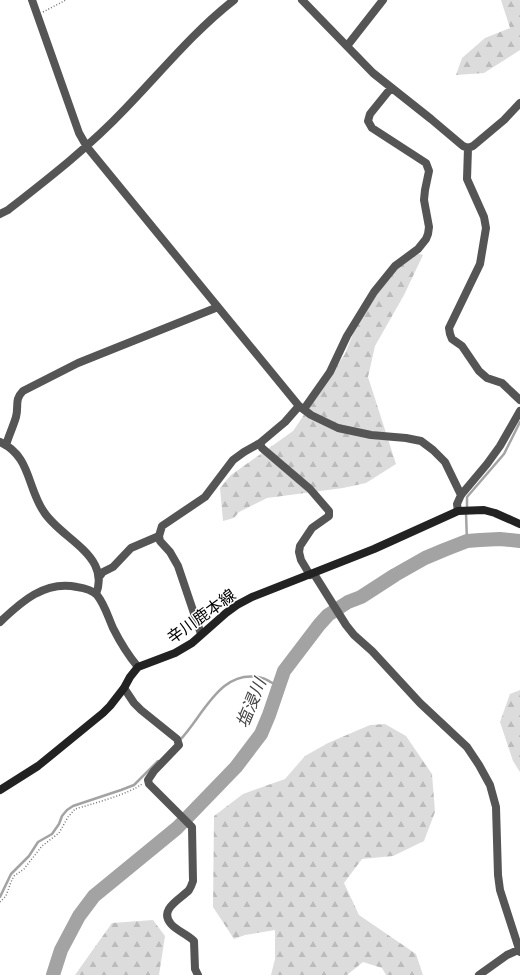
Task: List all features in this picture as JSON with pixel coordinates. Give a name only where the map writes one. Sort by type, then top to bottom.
[{"type":"main road","name":"辛川鹿本線","points":[[138,667],[175,653],[192,643],[201,634],[237,606],[252,597],[374,549],[459,511],[484,510],[520,524]]},
{"type":"main road","points":[[0,790],[38,766],[103,713],[124,688],[138,667]]},
{"type":"street","points":[[32,0],[80,133],[87,147],[302,408],[321,420],[338,428],[371,435],[421,441],[445,462],[461,495]]},
{"type":"street","points":[[0,214],[8,210],[87,147],[125,110],[211,18],[234,0]]},
{"type":"street","points":[[302,0],[373,73],[463,146],[468,148],[481,140],[520,103]]},
{"type":"street","points":[[347,46],[383,0]]},
{"type":"street","points":[[201,634],[178,566],[170,552],[160,540],[159,536],[162,526],[204,497],[233,460],[260,443],[302,408],[330,372],[347,336],[374,292],[395,266],[418,249],[428,234],[429,227],[424,200],[429,171],[426,163],[372,128],[368,121],[370,114],[391,88]]},
{"type":"street","points":[[468,148],[467,179],[484,217],[486,228],[480,264],[449,328],[450,334],[452,338],[462,346],[479,371],[487,378],[502,384],[520,400]]},
{"type":"street","points":[[96,594],[99,586],[99,577],[95,564],[87,554],[45,514],[33,492],[28,473],[22,462],[15,452],[3,443],[9,434],[16,417],[18,396],[23,391],[78,363],[218,307]]},
{"type":"street","points":[[459,511],[457,504],[461,495],[500,446],[520,411]]},
{"type":"street","points":[[260,443],[262,448],[310,489],[329,511],[329,516],[312,528],[300,546],[299,552],[301,560],[354,635],[372,651],[408,691],[467,747],[490,785],[496,807],[498,875],[500,890],[520,950],[507,955],[479,975]]},
{"type":"street","points":[[99,577],[103,572],[113,567],[131,548],[159,536]]},
{"type":"street","points":[[0,622],[32,595],[43,589],[72,586],[84,588],[96,594],[104,606],[127,653],[138,667]]},
{"type":"street","points":[[124,688],[134,703],[177,739],[179,745],[154,771],[148,780],[149,784],[192,827],[193,881],[190,888],[171,905],[167,912],[167,918],[178,930],[194,940],[196,949],[195,969],[198,975]]},
{"type":"path","points":[[38,15],[66,0]]},
{"type":"path","points":[[0,902],[6,896],[14,876],[24,869],[42,846],[59,833],[75,809],[130,790],[148,780]]},
{"type":"green space","points":[[501,0],[520,0],[520,50],[484,73],[456,75],[462,58],[485,38],[510,28]]},
{"type":"green space","points":[[413,252],[423,255],[404,295],[375,346],[368,377],[396,464],[366,483],[343,488],[267,498],[239,512],[234,518],[223,521],[220,488],[231,475],[293,431],[345,354],[358,321],[377,291]]},
{"type":"green space","points":[[520,690],[520,772],[513,761],[500,722],[510,694]]},
{"type":"green space","points":[[385,724],[406,736],[432,774],[435,812],[424,841],[393,856],[362,859],[344,883],[359,915],[416,954],[423,975],[386,975],[382,968],[363,962],[347,975],[271,975],[275,959],[275,930],[245,935],[234,939],[213,907],[214,816],[243,794],[285,779],[305,756],[328,743],[370,725]]},
{"type":"green space","points":[[153,920],[165,936],[159,975],[75,975],[112,923]]},
{"type":"waterway","points":[[467,508],[467,497],[504,454],[520,422]]},
{"type":"waterway","points":[[466,513],[467,541]]},
{"type":"waterway","name":"塩浸川","points":[[53,975],[61,950],[79,916],[94,896],[177,828],[236,767],[261,734],[284,671],[328,615],[425,558],[467,541],[500,539],[520,541]]},
{"type":"waterway","points":[[179,741],[214,696],[235,680],[247,677],[262,678],[278,686]]},
{"type":"waterway","points":[[0,897],[11,874],[29,856],[38,842],[52,834],[67,810],[73,806],[134,785],[158,761]]}]
